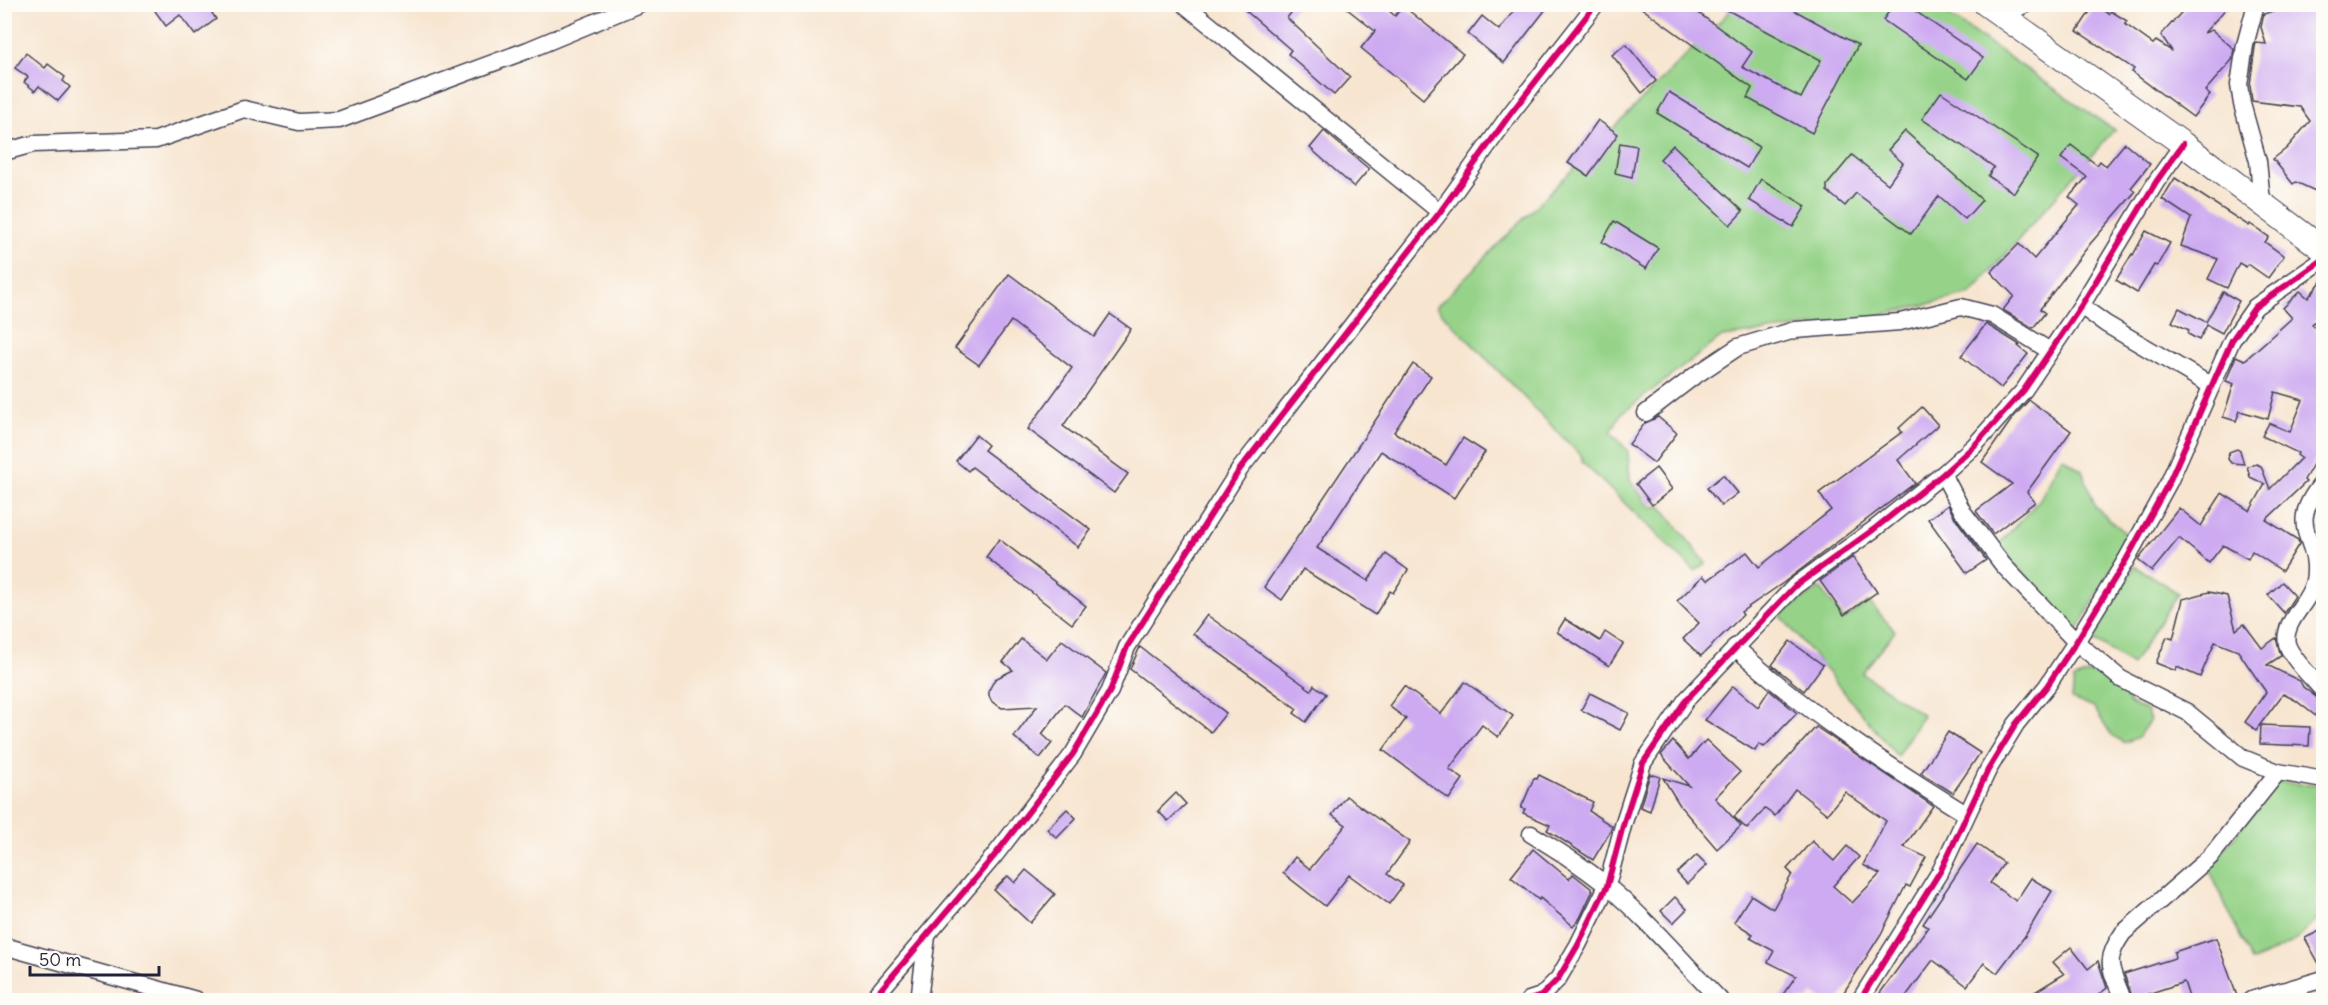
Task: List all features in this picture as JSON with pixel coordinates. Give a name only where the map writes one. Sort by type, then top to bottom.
[{"type":"street","points":[[4,152],[33,144],[156,140],[244,109],[299,122],[339,120],[528,50],[639,4]]},
{"type":"street","points":[[1184,4],[1440,212]]},
{"type":"street","points":[[872,1000],[995,855],[1073,754],[1110,691],[1127,647],[1240,469],[1440,212],[1511,113],[1596,4]]},
{"type":"street","points":[[1994,10],[2026,4]]},
{"type":"street","points":[[2256,4],[2245,45],[2239,85],[2258,161],[2262,202]]},
{"type":"street","points":[[1994,10],[2183,144],[2324,250]]},
{"type":"street","points":[[1529,1000],[1541,996],[1557,979],[1578,945],[1607,886],[1643,763],[1686,700],[1735,646],[1795,586],[1873,530],[1974,446],[2024,390],[2081,306],[2156,182],[2183,144]]},
{"type":"street","points":[[1860,1000],[1941,870],[1988,770],[2016,724],[2047,686],[2076,642],[2126,560],[2169,482],[2210,385],[2232,340],[2255,307],[2324,259]]},
{"type":"street","points":[[2081,306],[2106,324],[2210,385]]},
{"type":"street","points":[[1646,413],[1693,377],[1738,347],[1795,330],[1900,322],[1961,307],[1992,315],[2050,351]]},
{"type":"street","points":[[1943,474],[1963,512],[2003,565],[2076,642],[2121,679],[2187,712],[2243,758],[2278,772],[2324,780]]},
{"type":"street","points":[[2324,481],[2311,496],[2304,512],[2305,529],[2314,564],[2314,582],[2286,633],[2288,646],[2324,692]]},
{"type":"street","points":[[1735,646],[1768,676],[1847,735],[1905,776],[1966,814]]},
{"type":"street","points":[[2123,1000],[2110,965],[2112,949],[2123,933],[2210,857],[2278,772]]},
{"type":"street","points":[[1531,834],[1564,854],[1607,886],[1720,1000]]},
{"type":"street","points":[[919,1000],[927,935]]},
{"type":"street","points":[[4,946],[196,1000]]},
{"type":"street","points":[[2251,1000],[2324,979]]},
{"type":"green space","points":[[1736,5],[1934,5],[2114,130],[1971,294],[1860,320],[1722,337],[1621,414],[1611,432],[1628,451],[1630,480],[1650,507],[1661,506],[1706,563],[1695,571],[1582,462],[1582,457],[1436,307]]},
{"type":"green space","points":[[2062,457],[2082,470],[2096,508],[2128,535],[2077,632],[1997,546],[2040,499]]},
{"type":"green space","points":[[2135,566],[2178,593],[2132,665],[2088,636],[2105,616]]},
{"type":"green space","points":[[1820,588],[1844,619],[1869,602],[1895,631],[1862,673],[1923,715],[1897,756],[1780,615]]},
{"type":"green space","points":[[2093,672],[2121,691],[2131,705],[2146,710],[2150,720],[2138,737],[2124,743],[2111,734],[2094,708],[2072,699],[2074,679]]},
{"type":"green space","points":[[2277,782],[2323,786],[2323,913],[2297,940],[2252,962],[2209,869]]},
{"type":"building","points":[[164,4],[206,4],[216,19],[195,35],[180,15],[166,26],[155,11]]},
{"type":"building","points":[[1238,4],[1298,4],[1287,18],[1350,77],[1334,95],[1288,54],[1291,50]]},
{"type":"building","points":[[1341,4],[1381,4],[1395,16],[1403,6],[1463,54],[1423,99],[1361,48],[1375,31]]},
{"type":"building","points":[[1519,4],[1550,4],[1504,63],[1468,34],[1482,16],[1499,30]]},
{"type":"building","points":[[1636,4],[1686,4],[1752,52],[1742,67],[1801,98],[1821,60],[1716,4],[1783,4],[1858,45],[1812,133],[1747,98],[1752,88]]},
{"type":"building","points":[[1894,4],[1905,4],[1983,58],[1968,79],[1883,20]]},
{"type":"building","points":[[2095,4],[2109,14],[2111,11],[2127,21],[2125,24],[2153,44],[2156,41],[2172,51],[2161,35],[2189,4],[2230,4],[2204,33],[2212,30],[2234,49],[2232,60],[2205,91],[2210,95],[2193,117],[2132,72],[2134,69],[2077,31]]},
{"type":"building","points":[[2292,4],[2324,4],[2324,195],[2296,182],[2293,184],[2273,159],[2287,148],[2310,121],[2300,107],[2252,101],[2250,85],[2255,47],[2256,43],[2266,44],[2261,27],[2264,14]]},
{"type":"building","points":[[1626,44],[1656,81],[1642,93],[1612,55]]},
{"type":"building","points":[[26,53],[45,68],[48,64],[65,77],[63,81],[70,87],[58,101],[39,86],[35,91],[24,82],[28,77],[15,68]]},
{"type":"building","points":[[1669,92],[1759,147],[1747,168],[1657,113]]},
{"type":"building","points":[[1941,92],[2038,157],[2014,193],[1988,176],[1994,167],[1922,119]]},
{"type":"building","points":[[1598,120],[1618,134],[1588,176],[1568,163]]},
{"type":"building","points":[[1324,131],[1369,169],[1354,187],[1310,148]]},
{"type":"building","points":[[1905,131],[1982,200],[1965,219],[1939,196],[1911,234],[1856,193],[1845,206],[1827,191],[1827,185],[1852,155],[1888,184],[1903,163],[1888,150]]},
{"type":"building","points":[[1620,143],[1637,146],[1632,177],[1615,173]]},
{"type":"building","points":[[2125,143],[2150,164],[2131,188],[2135,192],[2090,244],[2040,309],[2045,313],[2033,328],[2003,310],[2014,296],[1991,272],[2019,244],[2034,259],[2079,205],[2069,197],[2087,177],[2061,158],[2071,145],[2097,165],[2100,161],[2106,166]]},
{"type":"building","points":[[1673,145],[1743,211],[1730,225],[1660,159]]},
{"type":"building","points":[[2175,178],[2269,237],[2265,242],[2284,256],[2268,278],[2248,264],[2246,267],[2239,263],[2227,288],[2208,279],[2218,259],[2181,246],[2191,218],[2162,199]]},
{"type":"building","points":[[1761,179],[1806,206],[1793,227],[1749,200]]},
{"type":"building","points":[[1614,221],[1658,248],[1646,269],[1602,242]]},
{"type":"building","points":[[2146,231],[2170,243],[2157,266],[2154,265],[2137,293],[2116,280]]},
{"type":"building","points":[[1009,274],[1094,337],[1110,314],[1131,329],[1063,426],[1128,474],[1114,493],[1028,429],[1072,368],[1011,321],[979,365],[955,348]]},
{"type":"building","points":[[2324,278],[2324,312],[2312,324],[2324,340],[2324,445],[2304,480],[2306,482],[2266,520],[2298,540],[2299,544],[2282,571],[2252,551],[2248,559],[2223,545],[2209,563],[2179,538],[2152,571],[2138,560],[2179,508],[2201,526],[2222,493],[2250,511],[2265,484],[2250,477],[2247,466],[2256,464],[2261,466],[2270,489],[2301,458],[2297,455],[2298,453],[2262,436],[2269,423],[2290,432],[2303,400],[2275,392],[2268,419],[2240,411],[2236,421],[2223,417],[2234,384],[2226,381],[2236,356],[2245,360],[2292,318],[2283,308],[2300,291],[2308,298]]},
{"type":"building","points":[[2223,292],[2239,301],[2222,333],[2207,325],[2199,340],[2188,334],[2189,330],[2172,322],[2179,308],[2206,322]]},
{"type":"building","points":[[1986,324],[2020,345],[2018,346],[2028,354],[2001,388],[1961,356]]},
{"type":"building","points":[[1413,364],[1431,376],[1394,432],[1446,465],[1463,438],[1485,452],[1454,498],[1381,451],[1317,548],[1368,581],[1386,554],[1408,570],[1393,593],[1390,591],[1375,615],[1303,569],[1282,600],[1264,587]]},
{"type":"building","points":[[2029,400],[2071,431],[2027,492],[2035,502],[1993,534],[1976,511],[2012,484],[1982,462],[2012,419]]},
{"type":"building","points":[[1922,407],[1938,425],[1898,460],[1915,483],[1741,612],[1743,615],[1701,656],[1683,639],[1699,623],[1677,601],[1703,576],[1708,580],[1747,552],[1759,567],[1831,510],[1819,493],[1902,432],[1899,428]]},
{"type":"building","points":[[1658,417],[1677,433],[1654,463],[1629,444],[1645,423]]},
{"type":"building","points":[[976,435],[988,445],[984,450],[1091,530],[1078,547],[972,467],[968,471],[956,461]]},
{"type":"building","points":[[2237,449],[2240,451],[2244,464],[2231,463],[2228,459],[2229,452]]},
{"type":"building","points":[[1656,468],[1672,489],[1652,505],[1636,484]]},
{"type":"building","points":[[1723,475],[1738,493],[1721,506],[1707,488]]},
{"type":"building","points":[[1948,505],[1986,560],[1967,573],[1928,519]]},
{"type":"building","points":[[999,539],[1086,606],[1072,624],[986,557]]},
{"type":"building","points":[[1853,557],[1877,592],[1844,615],[1820,581]]},
{"type":"building","points":[[2282,582],[2295,596],[2284,613],[2268,595]]},
{"type":"building","points":[[2209,592],[2227,596],[2236,630],[2244,624],[2262,648],[2276,638],[2281,656],[2267,665],[2300,681],[2303,687],[2324,703],[2324,709],[2317,717],[2283,694],[2256,730],[2245,722],[2266,692],[2238,651],[2215,642],[2200,677],[2177,667],[2176,671],[2156,663],[2167,637],[2173,639],[2183,599]]},
{"type":"building","points":[[1207,615],[1311,690],[1314,685],[1326,694],[1306,722],[1294,713],[1297,709],[1193,634]]},
{"type":"building","points":[[1565,619],[1600,641],[1605,632],[1623,644],[1609,666],[1557,632]]},
{"type":"building","points":[[1021,639],[1047,659],[1062,640],[1106,673],[1082,717],[1065,704],[1042,734],[1052,743],[1040,758],[1014,737],[1037,706],[1002,708],[992,702],[989,696],[989,690],[995,679],[1013,670],[1003,662]]},
{"type":"building","points":[[1790,641],[1823,665],[1804,691],[1772,665]]},
{"type":"building","points":[[1140,647],[1226,713],[1211,732],[1130,669]]},
{"type":"building","points":[[1465,682],[1513,716],[1498,737],[1482,725],[1449,769],[1463,779],[1449,799],[1383,750],[1406,719],[1389,706],[1404,686],[1441,714]]},
{"type":"building","points":[[1733,686],[1758,707],[1769,690],[1797,713],[1764,747],[1759,744],[1755,751],[1705,720]]},
{"type":"building","points":[[1590,693],[1629,713],[1620,730],[1581,710]]},
{"type":"building","points":[[2261,725],[2310,727],[2309,746],[2260,744]]},
{"type":"building","points":[[1816,727],[1933,806],[1904,847],[1926,857],[1910,887],[1906,885],[1881,934],[1839,1000],[1826,1000],[1812,994],[1808,1000],[1779,1000],[1796,976],[1768,962],[1774,951],[1750,938],[1753,934],[1734,922],[1751,895],[1773,909],[1792,874],[1787,869],[1812,841],[1834,861],[1847,846],[1859,857],[1833,886],[1852,903],[1880,874],[1863,865],[1886,821],[1845,792],[1827,814],[1795,789],[1775,816],[1765,809],[1747,829],[1734,817]]},
{"type":"building","points":[[1948,732],[1980,753],[1953,793],[1921,773]]},
{"type":"building","points":[[1706,740],[1740,772],[1715,798],[1741,826],[1717,849],[1681,807],[1663,778],[1689,786],[1661,755],[1673,741],[1689,759]]},
{"type":"building","points":[[1650,774],[1660,777],[1650,811],[1640,807]]},
{"type":"building","points":[[1539,775],[1593,802],[1589,811],[1612,826],[1593,860],[1547,830],[1550,825],[1523,813],[1525,809],[1521,808],[1534,778],[1537,779]]},
{"type":"building","points":[[1176,793],[1186,804],[1168,821],[1158,811]]},
{"type":"building","points":[[1346,796],[1410,842],[1387,874],[1403,885],[1389,904],[1349,875],[1325,906],[1283,873],[1295,857],[1310,869],[1346,825],[1332,815]]},
{"type":"building","points":[[1067,809],[1076,818],[1057,838],[1047,829]]},
{"type":"building","points":[[1977,844],[2004,863],[1990,883],[2016,901],[2031,878],[2052,891],[2025,936],[1997,973],[1984,963],[1967,986],[1933,960],[1903,1000],[1875,1000],[1928,927],[1923,924]]},
{"type":"building","points":[[1533,849],[1569,879],[1573,874],[1593,890],[1580,918],[1573,926],[1511,877]]},
{"type":"building","points":[[1697,855],[1707,865],[1687,884],[1677,873]]},
{"type":"building","points":[[1026,870],[1055,894],[1030,923],[994,890],[1008,876],[1015,883]]},
{"type":"building","points":[[1675,897],[1687,909],[1673,923],[1661,911]]},
{"type":"building","points":[[2324,929],[2324,969],[2322,969],[2305,938]]},
{"type":"building","points":[[2216,938],[2237,996],[2224,1000],[2190,1000],[2184,982],[2133,999],[2124,974],[2175,958],[2174,952]]},
{"type":"building","points":[[2071,947],[2088,969],[2098,961],[2107,988],[2092,1000],[2022,1000],[2064,974],[2053,962]]},
{"type":"cycle path","points":[[872,1000],[995,855],[1073,754],[1110,691],[1127,647],[1240,469],[1440,212],[1511,113],[1596,4]]},
{"type":"cycle path","points":[[1529,1000],[1541,996],[1558,979],[1578,945],[1607,886],[1643,763],[1686,700],[1795,586],[1873,530],[1974,446],[2024,390],[2081,306],[2156,182],[2183,144]]},
{"type":"cycle path","points":[[1860,1000],[1941,870],[1988,770],[2016,724],[2047,686],[2076,642],[2126,560],[2169,482],[2232,340],[2255,307],[2324,259]]}]
